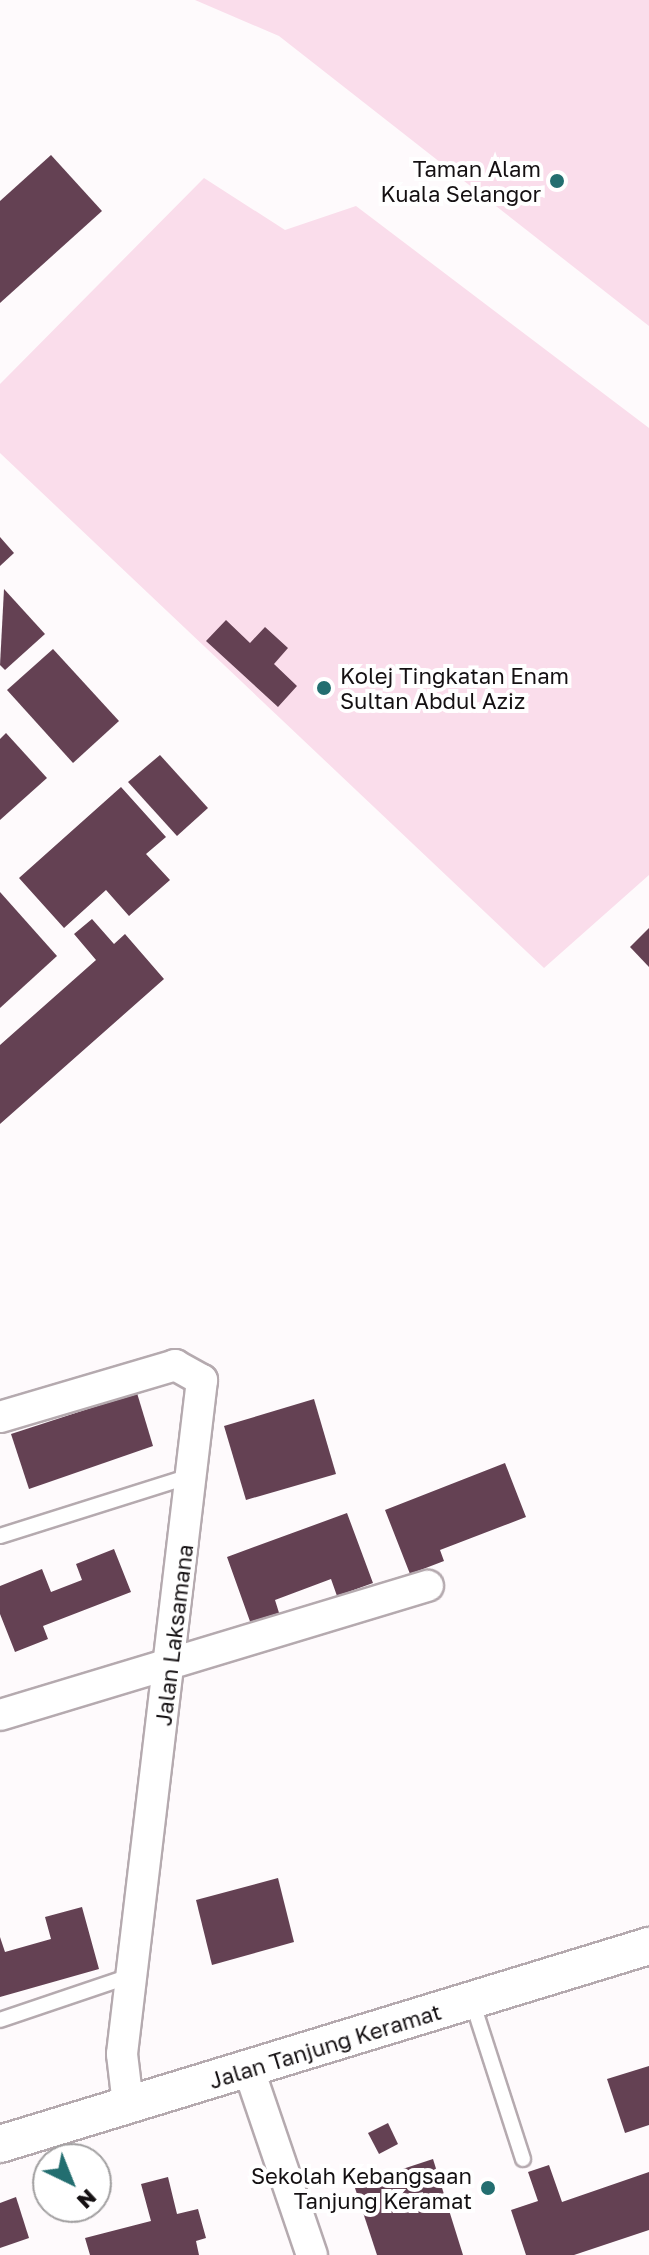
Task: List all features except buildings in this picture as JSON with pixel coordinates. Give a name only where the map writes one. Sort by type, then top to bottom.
[{"type":"street","name":"Jalan Laksamana","points":[[0,1417],[186,1366],[204,1390],[122,2054],[128,2104]]},
{"type":"street","points":[[0,1715],[428,1586]]},
{"type":"street","name":"Jalan Tanjung Keramat","points":[[0,2144],[649,1946]]},
{"type":"street","points":[[249,2070],[312,2255]]},
{"type":"lane","points":[[0,1536],[194,1475]]},
{"type":"lane","points":[[0,2020],[134,1975]]},
{"type":"lane","points":[[471,2000],[523,2159]]},
{"type":"shaded area","name":"Taman Alam Kuala Selangor","points":[[195,0],[649,0],[649,326],[279,36]]},
{"type":"shaded area","points":[[204,178],[285,230],[356,206],[649,428],[649,875],[544,968],[0,453],[0,384]]},
{"type":"place","name":"Taman Alam Kuala Selangor","points":[[557,181]]},
{"type":"place","name":"Kolej Tingkatan Enam Sultan Abdul Aziz","points":[[324,688]]},
{"type":"place","name":"Sekolah Kebangsaan Tanjung Keramat","points":[[488,2188]]}]
